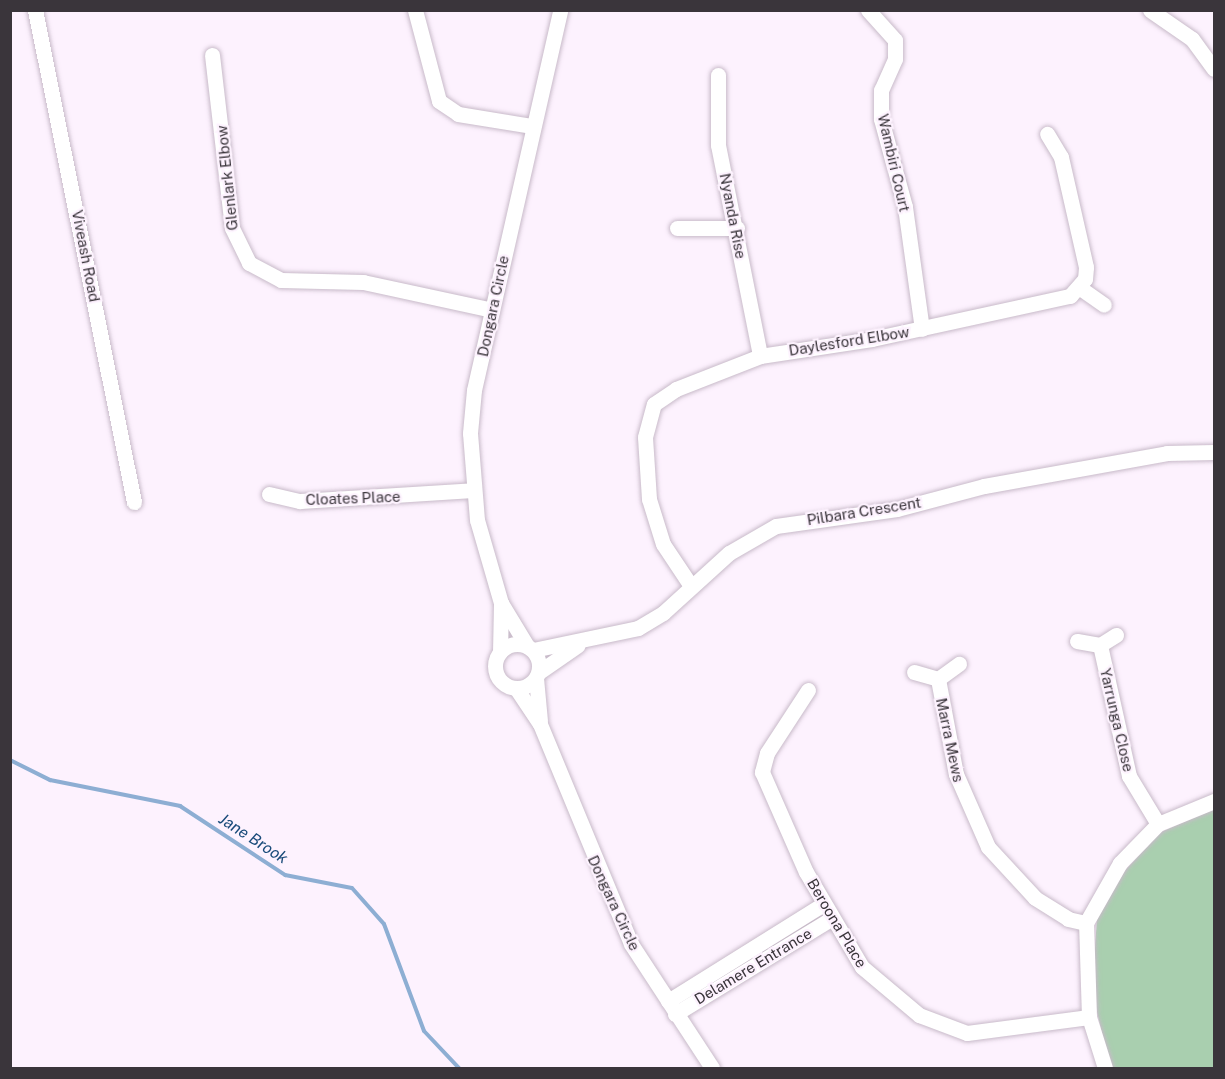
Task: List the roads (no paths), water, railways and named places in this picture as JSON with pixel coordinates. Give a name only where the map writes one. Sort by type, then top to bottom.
[{"type":"street","name":"Viveash Road","points":[[35,10],[134,502]]},
{"type":"street","points":[[416,10],[439,101],[458,114],[531,126]]},
{"type":"street","name":"Dongara Circle","points":[[500,652],[501,603],[473,490],[474,390],[531,126],[560,10]]},
{"type":"street","name":"Wambiri Court","points":[[868,10],[894,40],[895,59],[881,90],[881,118],[905,207],[922,328]]},
{"type":"street","points":[[1150,10],[1192,39],[1215,69]]},
{"type":"street","name":"Glenlark Elbow","points":[[212,55],[232,228],[249,263],[281,280],[363,282],[492,310]]},
{"type":"street","name":"Nyanda Rise","points":[[718,75],[715,124],[760,356]]},
{"type":"street","points":[[1047,134],[1060,157],[1086,267],[1080,288],[1104,305]]},
{"type":"street","points":[[677,228],[737,228]]},
{"type":"street","name":"Daylesford Elbow","points":[[691,586],[663,544],[649,499],[644,455],[648,416],[662,396],[760,356],[922,328],[1002,308],[1055,302],[1080,288]]},
{"type":"street","name":"Pilbara Crescent","points":[[530,648],[580,643],[638,628],[729,553],[776,526],[897,509],[984,486],[1167,453],[1215,452]]},
{"type":"street","name":"Cloates Place","points":[[269,494],[300,501],[473,490]]},
{"type":"street","name":"Dongara Circle","points":[[501,603],[530,648]]},
{"type":"street","points":[[1077,641],[1100,645],[1116,635]]},
{"type":"street","name":"Pilbara Crescent","points":[[537,675],[580,643]]},
{"type":"street","points":[[510,645],[530,648],[537,675],[516,688],[497,677],[495,663],[500,652],[510,645]]},
{"type":"street","name":"Yarrunga Close","points":[[1100,645],[1129,776],[1158,824]]},
{"type":"street","name":"Marra Mews","points":[[938,679],[959,664]]},
{"type":"street","name":"Marra Mews","points":[[914,672],[938,679]]},
{"type":"street","name":"Dongara Circle","points":[[537,675],[540,724]]},
{"type":"street","name":"Marra Mews","points":[[938,679],[956,774],[988,847],[1035,898],[1068,919],[1086,923]]},
{"type":"street","name":"Dongara Circle","points":[[516,688],[540,724],[615,913],[671,1007],[712,1068]]},
{"type":"street","name":"Beroona Place","points":[[808,690],[766,753],[762,772],[823,904],[878,985],[942,1026],[991,1033],[1089,1017]]},
{"type":"street","points":[[1105,1068],[1089,1017],[1086,923],[1120,863],[1158,824],[1215,801]]},
{"type":"street","name":"Delamere Entrance","points":[[671,1007],[823,904]]},
{"type":"street","name":"Delamere Entrance","points":[[671,1007],[832,918]]},
{"type":"waterway","name":"Jane Brook","points":[[10,760],[50,780],[180,806],[285,875],[352,888],[384,924],[424,1031],[459,1068]]}]
